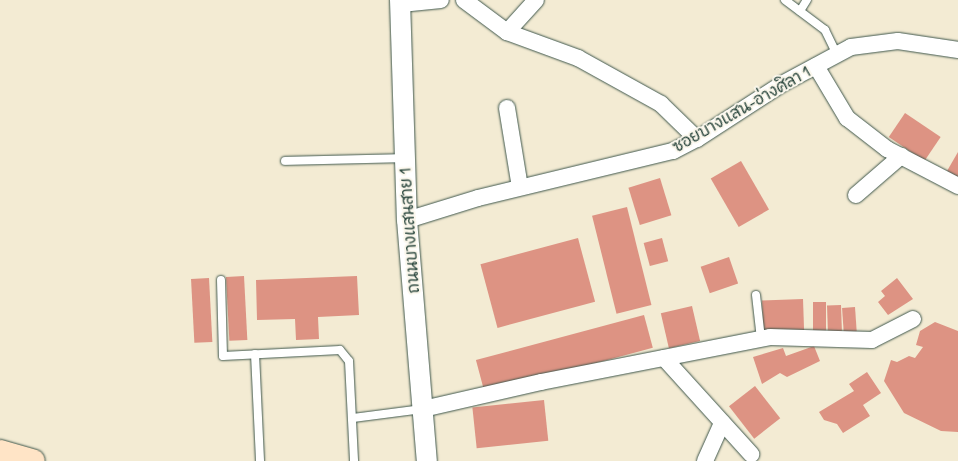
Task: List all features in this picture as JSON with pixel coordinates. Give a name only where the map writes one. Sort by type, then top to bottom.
[{"type":"main road","points":[[0,451],[34,461]]},
{"type":"street","points":[[400,2],[435,0]]},
{"type":"street","points":[[464,0],[508,32],[578,58],[661,104],[697,139]]},
{"type":"street","points":[[508,32],[536,0]]},
{"type":"street","name":"ถนนบางแสนสาย 1","points":[[400,2],[407,220],[426,461]]},
{"type":"street","name":"ซอยบางแสน-อ่างศิลา 1","points":[[407,220],[478,198],[673,151],[697,139],[782,84],[851,47],[898,41],[958,50]]},
{"type":"street","points":[[816,66],[847,118],[887,149],[958,186]]},
{"type":"street","points":[[507,108],[520,188]]},
{"type":"street","points":[[856,195],[901,156]]},
{"type":"street","points":[[423,409],[541,382],[770,337],[872,340],[913,319]]},
{"type":"street","points":[[664,358],[751,454]]},
{"type":"street","points":[[706,461],[722,423]]},
{"type":"lane","points":[[785,0],[825,30],[837,55]]},
{"type":"lane","points":[[800,11],[806,0]]},
{"type":"lane","points":[[286,162],[405,158]]},
{"type":"lane","points":[[221,280],[223,356],[340,350],[350,360],[354,461]]},
{"type":"lane","points":[[756,295],[761,339]]},
{"type":"lane","points":[[255,354],[260,461]]},
{"type":"lane","points":[[353,418],[423,409]]},
{"type":"building","points":[[905,113],[941,137],[924,161],[889,137]]},
{"type":"building","points":[[958,152],[958,177],[947,171]]},
{"type":"building","points":[[741,161],[769,209],[739,227],[711,178]]},
{"type":"building","points":[[660,178],[671,215],[640,225],[628,188]]},
{"type":"building","points":[[627,207],[651,305],[617,314],[592,216]]},
{"type":"building","points":[[578,238],[595,302],[498,328],[480,264]]},
{"type":"building","points":[[662,238],[668,261],[650,266],[644,243]]},
{"type":"building","points":[[729,257],[738,283],[710,293],[701,267]]},
{"type":"building","points":[[244,276],[247,340],[229,341],[226,277]]},
{"type":"building","points":[[357,276],[359,315],[318,317],[319,339],[296,340],[295,319],[257,320],[256,280]]},
{"type":"building","points":[[209,278],[212,342],[194,343],[191,279]]},
{"type":"building","points":[[897,278],[913,299],[888,315],[878,302],[885,296],[881,291]]},
{"type":"building","points":[[803,299],[804,332],[763,333],[762,300]]},
{"type":"building","points":[[813,302],[826,302],[826,335],[813,335]]},
{"type":"building","points":[[827,305],[841,305],[842,338],[828,338]]},
{"type":"building","points":[[692,306],[700,341],[669,348],[661,313]]},
{"type":"building","points":[[855,307],[857,339],[844,340],[842,308]]},
{"type":"building","points":[[644,315],[653,348],[485,393],[476,360]]},
{"type":"building","points":[[935,322],[958,331],[958,432],[941,431],[904,413],[884,381],[891,360],[897,362],[909,356],[915,358],[923,347],[916,345],[920,331]]},
{"type":"building","points":[[814,346],[820,361],[787,377],[780,373],[762,384],[753,357],[783,348],[786,356]]},
{"type":"building","points":[[867,372],[881,393],[863,405],[870,416],[843,433],[837,424],[824,420],[819,412],[854,391],[849,384]]},
{"type":"building","points":[[755,386],[780,418],[754,439],[729,406]]},
{"type":"building","points":[[544,400],[548,441],[477,448],[472,408]]}]
